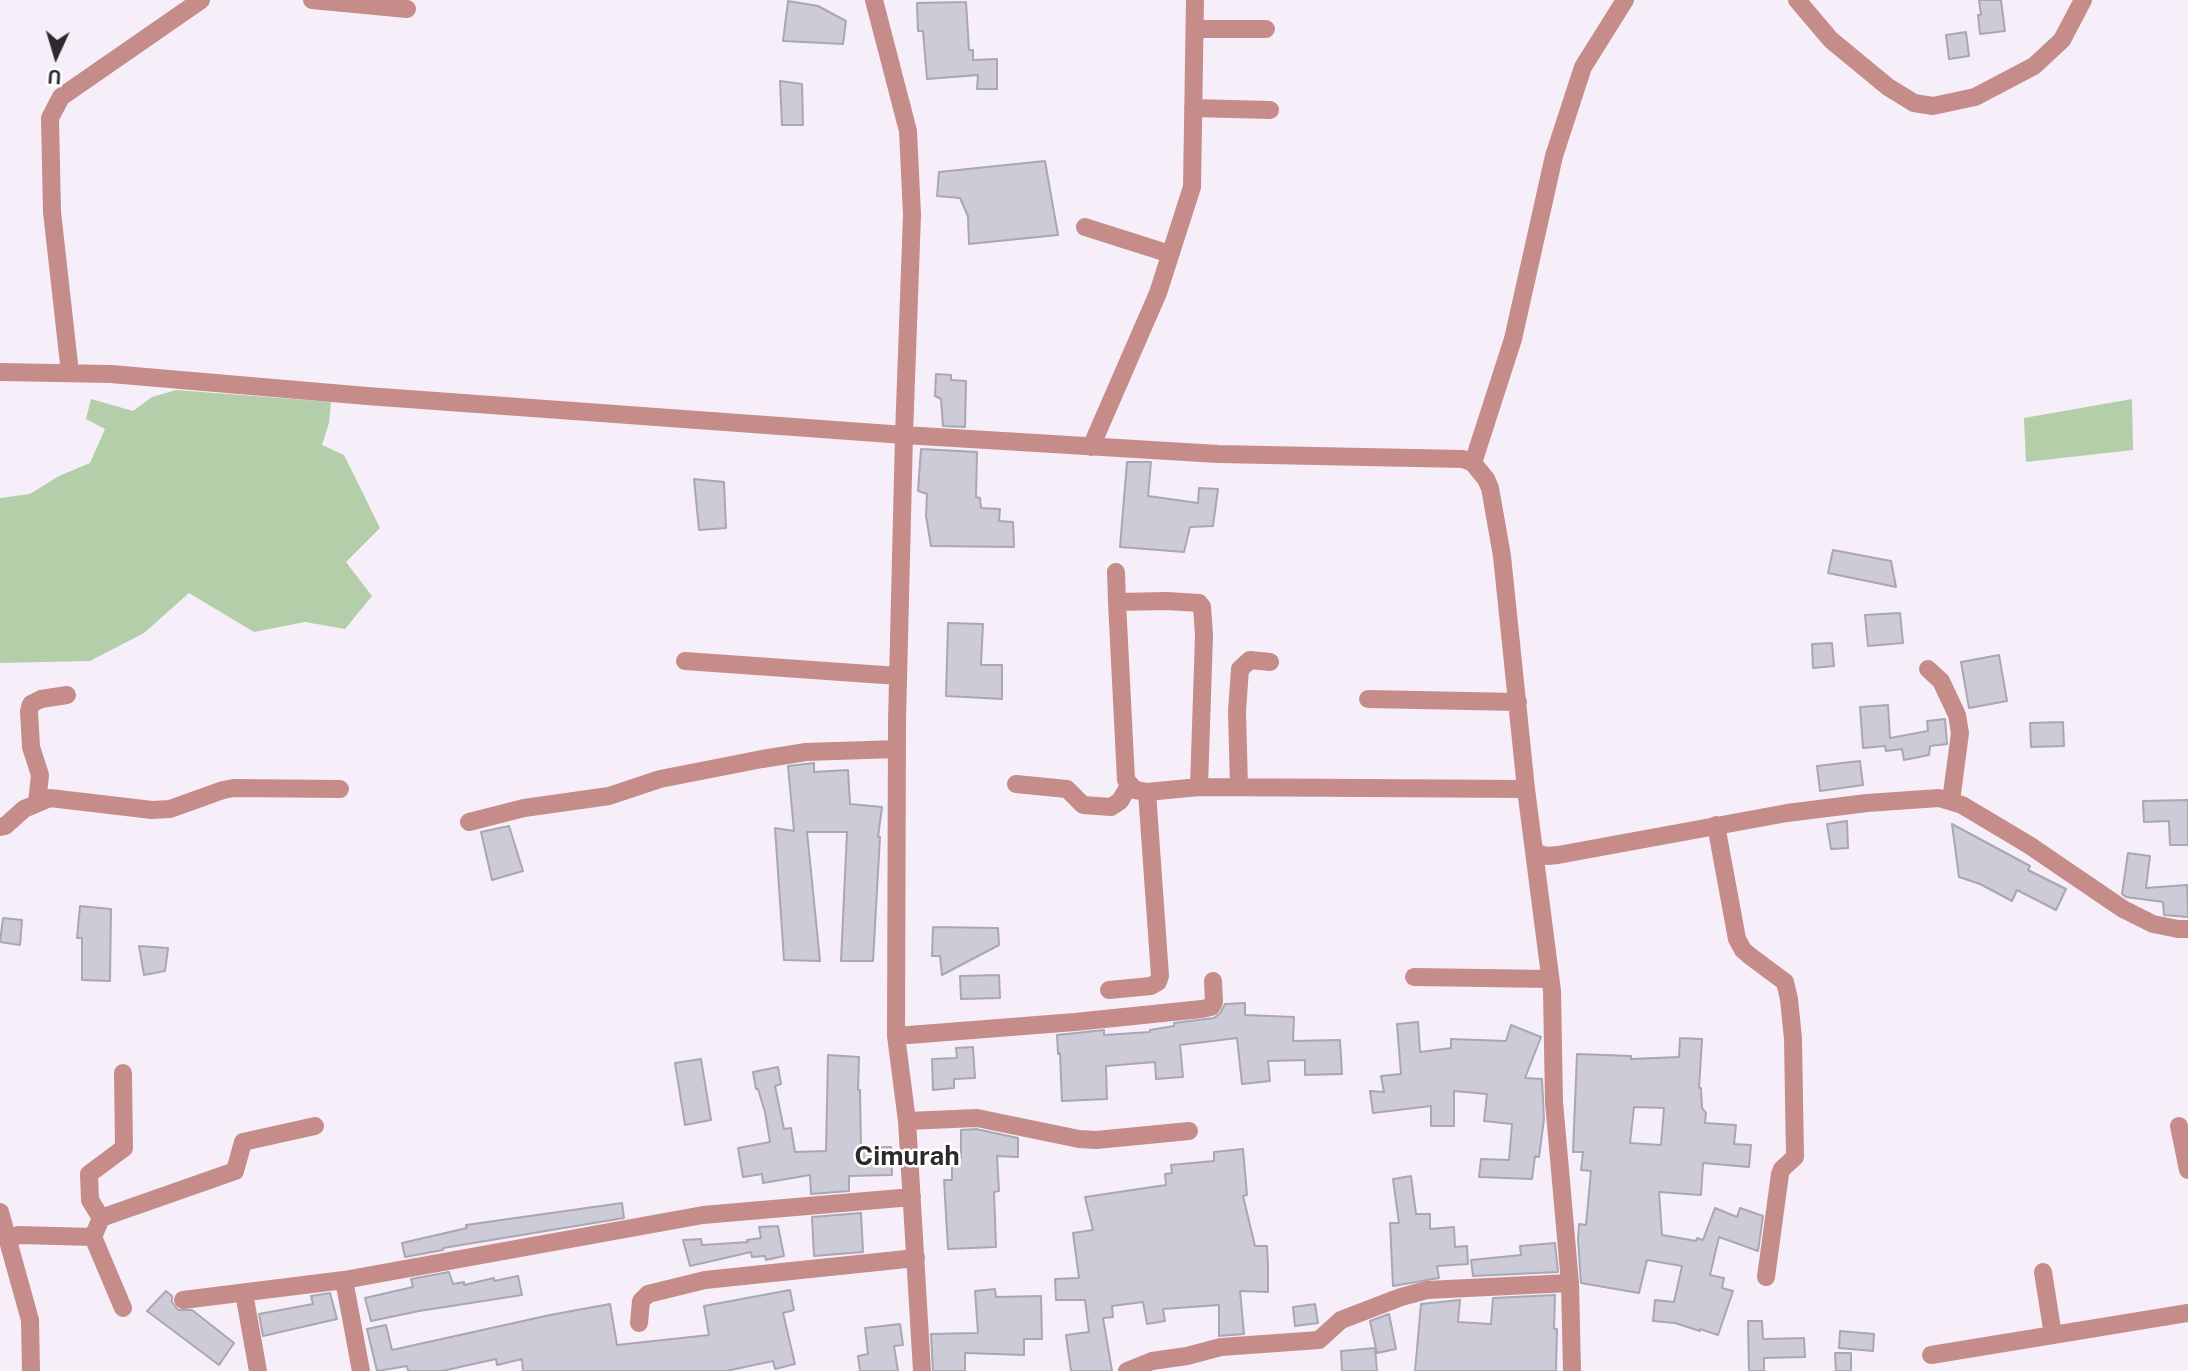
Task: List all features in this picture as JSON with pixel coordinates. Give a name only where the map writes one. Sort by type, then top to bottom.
[{"type":"street","points":[[70,373],[52,212],[50,118],[61,97],[201,0]]},
{"type":"street","points":[[312,0],[407,9]]},
{"type":"street","points":[[874,0],[908,131],[912,215],[898,676],[896,1036],[907,1121],[922,1371]]},
{"type":"street","points":[[1091,447],[1158,293],[1192,187],[1195,0]]},
{"type":"street","points":[[1473,463],[1513,339],[1554,156],[1583,68],[1625,0]]},
{"type":"street","points":[[1797,0],[1831,40],[1888,87],[1914,103],[1933,106],[1975,97],[2034,65],[2062,40],[2083,0]]},
{"type":"street","points":[[1195,29],[1266,29]]},
{"type":"street","points":[[1193,108],[1270,110]]},
{"type":"street","points":[[1085,226],[1170,254]]},
{"type":"street","points":[[0,372],[111,374],[367,396],[1091,447],[1219,454],[1451,458],[1473,463],[1490,488],[1502,556],[1526,789],[1550,979],[1554,1102],[1570,1283],[1572,1371]]},
{"type":"street","points":[[1116,572],[1126,780],[1129,786],[1147,792],[1199,787],[1526,789]]},
{"type":"street","points":[[1117,602],[1167,601],[1199,603],[1202,607],[1204,635],[1199,787]]},
{"type":"street","points":[[1239,788],[1239,673],[1241,666],[1250,660],[1270,662]]},
{"type":"street","points":[[685,662],[898,676]]},
{"type":"street","points":[[1928,669],[1941,681],[1957,715],[1960,733],[1951,801]]},
{"type":"street","points":[[37,803],[40,775],[32,755],[29,711],[34,701],[66,695]]},
{"type":"street","points":[[1368,699],[1518,702]]},
{"type":"street","points":[[469,822],[524,808],[609,796],[660,779],[762,759],[806,752],[897,749]]},
{"type":"street","points":[[1016,784],[1067,789],[1083,805],[1111,807],[1119,802],[1129,786]]},
{"type":"street","points":[[0,827],[5,826],[24,809],[50,798],[152,810],[170,809],[223,789],[340,789]]},
{"type":"street","points":[[1109,990],[1151,986],[1158,982],[1160,975],[1147,792]]},
{"type":"street","points":[[1534,852],[1547,856],[1558,855],[1716,825],[1840,806],[1938,798],[1962,805],[2029,845],[2123,909],[2153,925],[2188,929]]},
{"type":"street","points":[[1716,825],[1737,939],[1750,957],[1785,982],[1789,999],[1793,1039],[1796,1157],[1780,1174],[1766,1277]]},
{"type":"street","points":[[1414,977],[1550,979]]},
{"type":"street","points":[[896,1036],[1202,1009],[1211,1007],[1214,1002],[1213,981]]},
{"type":"street","points":[[101,1218],[90,1200],[89,1174],[124,1148],[123,1073]]},
{"type":"street","points":[[907,1121],[977,1118],[1064,1138],[1088,1140],[1189,1131]]},
{"type":"street","points":[[123,1308],[93,1237],[101,1218],[235,1171],[243,1142],[315,1126]]},
{"type":"street","points":[[2179,1126],[2184,1174]]},
{"type":"street","points":[[183,1300],[344,1280],[703,1215],[912,1197]]},
{"type":"street","points":[[0,1212],[30,1320],[31,1371]]},
{"type":"street","points":[[8,1240],[18,1235],[93,1237]]},
{"type":"street","points":[[639,1323],[640,1301],[648,1294],[705,1280],[916,1258]]},
{"type":"street","points":[[2043,1272],[2053,1335]]},
{"type":"street","points":[[344,1280],[361,1371]]},
{"type":"street","points":[[1127,1371],[1152,1361],[1188,1363],[1221,1347],[1319,1339],[1341,1320],[1427,1290],[1570,1283]]},
{"type":"street","points":[[244,1293],[258,1371]]},
{"type":"street","points":[[1931,1354],[2188,1313]]},
{"type":"green space","points":[[176,390],[331,402],[329,423],[322,445],[344,455],[380,528],[346,562],[372,596],[345,629],[305,622],[254,632],[189,593],[144,633],[90,661],[0,663],[0,498],[30,494],[59,476],[90,463],[105,429],[86,419],[91,399],[133,411],[152,397]]},
{"type":"green space","points":[[2132,399],[2133,450],[2026,462],[2024,418]]},
{"type":"building","points":[[1979,0],[2001,0],[2005,31],[1980,34]]},
{"type":"building","points":[[788,1],[818,6],[846,21],[843,44],[783,41]]},
{"type":"building","points":[[966,2],[969,50],[973,50],[973,60],[997,59],[997,89],[977,89],[978,75],[927,79],[923,31],[918,31],[917,3]]},
{"type":"building","points":[[1966,32],[1969,56],[1949,59],[1946,35]]},
{"type":"building","points":[[780,81],[802,84],[803,125],[782,125]]},
{"type":"building","points":[[1045,161],[1058,235],[969,244],[968,216],[960,198],[937,196],[939,172]]},
{"type":"building","points":[[936,374],[951,375],[951,380],[966,381],[965,427],[943,426],[941,399],[935,396]]},
{"type":"building","points":[[921,449],[977,452],[976,497],[980,498],[981,508],[1000,509],[999,521],[1013,522],[1014,547],[931,546],[926,516],[927,494],[918,491]]},
{"type":"building","points":[[1127,462],[1151,462],[1148,496],[1198,503],[1199,488],[1218,489],[1213,526],[1190,527],[1184,552],[1120,547]]},
{"type":"building","points":[[694,479],[724,482],[726,528],[699,530]]},
{"type":"building","points":[[1833,550],[1891,561],[1896,587],[1828,573]]},
{"type":"building","points":[[1900,613],[1903,643],[1868,646],[1865,615]]},
{"type":"building","points":[[948,623],[983,624],[981,665],[1002,665],[1002,699],[946,696]]},
{"type":"building","points":[[1832,643],[1834,666],[1813,668],[1812,644]]},
{"type":"building","points":[[1999,655],[2007,701],[1969,708],[1961,662]]},
{"type":"building","points":[[1888,705],[1890,738],[1928,731],[1927,721],[1945,719],[1947,744],[1930,746],[1929,755],[1904,760],[1902,749],[1886,751],[1885,746],[1863,748],[1860,707]]},
{"type":"building","points":[[2063,722],[2064,746],[2031,747],[2030,723]]},
{"type":"building","points":[[1860,761],[1863,785],[1820,791],[1817,766]]},
{"type":"building","points":[[814,763],[814,772],[848,770],[850,804],[882,807],[878,837],[873,961],[841,961],[847,832],[807,832],[820,961],[784,960],[775,828],[794,831],[788,766]]},
{"type":"building","points":[[2188,800],[2188,845],[2170,845],[2169,821],[2144,822],[2143,801]]},
{"type":"building","points":[[1847,821],[1848,848],[1831,849],[1827,824]]},
{"type":"building","points":[[1952,824],[2030,866],[2028,870],[2066,889],[2056,910],[2017,890],[2012,901],[1980,884],[1959,877]]},
{"type":"building","points":[[509,826],[523,871],[492,880],[481,832]]},
{"type":"building","points":[[2128,853],[2150,856],[2146,888],[2187,885],[2188,917],[2164,915],[2163,902],[2126,897],[2122,894]]},
{"type":"building","points":[[80,906],[111,909],[110,981],[82,980],[82,938],[77,938]]},
{"type":"building","points":[[3,918],[22,920],[20,945],[0,942]]},
{"type":"building","points":[[933,927],[998,928],[999,945],[942,975],[940,956],[932,956]]},
{"type":"building","points":[[139,946],[168,948],[165,971],[144,975]]},
{"type":"building","points":[[999,975],[1000,998],[961,999],[960,976]]},
{"type":"building","points":[[1245,1003],[1245,1015],[1294,1017],[1293,1041],[1340,1040],[1342,1074],[1305,1075],[1305,1060],[1268,1061],[1270,1081],[1242,1084],[1237,1038],[1180,1045],[1183,1077],[1156,1079],[1155,1062],[1106,1066],[1107,1099],[1062,1101],[1057,1035],[1104,1030],[1104,1035],[1150,1032],[1174,1026],[1174,1023],[1214,1018],[1225,1004]]},
{"type":"building","points":[[1418,1022],[1420,1052],[1451,1048],[1451,1039],[1506,1041],[1511,1025],[1541,1037],[1525,1078],[1542,1079],[1544,1119],[1539,1157],[1535,1156],[1532,1179],[1479,1177],[1481,1159],[1509,1160],[1512,1124],[1484,1121],[1487,1094],[1454,1091],[1454,1126],[1431,1126],[1431,1106],[1373,1113],[1370,1091],[1384,1092],[1381,1076],[1401,1074],[1397,1024]]},
{"type":"building","points":[[1680,1038],[1702,1039],[1699,1088],[1702,1108],[1706,1113],[1705,1123],[1736,1125],[1734,1144],[1751,1145],[1749,1167],[1703,1163],[1701,1195],[1659,1192],[1662,1235],[1703,1240],[1715,1208],[1737,1217],[1740,1208],[1763,1216],[1758,1251],[1719,1237],[1710,1275],[1724,1278],[1722,1288],[1733,1291],[1718,1335],[1675,1323],[1653,1321],[1655,1300],[1674,1302],[1682,1266],[1647,1260],[1639,1293],[1581,1283],[1579,1224],[1586,1225],[1591,1171],[1581,1170],[1583,1152],[1573,1152],[1577,1054],[1631,1056],[1631,1059],[1679,1057]],"holes":[[[1634,1107],[1664,1108],[1661,1145],[1630,1143]]]},
{"type":"building","points":[[973,1047],[975,1078],[954,1079],[954,1088],[933,1090],[932,1059],[957,1058],[956,1048]]},
{"type":"building","points":[[828,1055],[859,1057],[861,1148],[891,1147],[892,1175],[849,1176],[849,1191],[811,1194],[810,1175],[763,1183],[762,1174],[743,1177],[738,1148],[770,1142],[765,1112],[753,1072],[778,1067],[781,1084],[775,1086],[784,1129],[791,1128],[795,1152],[826,1151]]},
{"type":"building","points":[[701,1059],[711,1120],[685,1125],[675,1063]]},
{"type":"building","points":[[976,1129],[1018,1138],[1018,1157],[997,1156],[999,1191],[994,1192],[996,1247],[948,1249],[944,1180],[952,1180],[952,1158],[961,1158],[961,1130]]},
{"type":"building","points":[[1243,1149],[1247,1195],[1243,1196],[1255,1246],[1267,1246],[1268,1267],[1268,1292],[1240,1291],[1244,1334],[1219,1336],[1219,1305],[1163,1309],[1165,1321],[1147,1324],[1143,1302],[1112,1306],[1113,1317],[1103,1318],[1112,1371],[1071,1371],[1066,1335],[1089,1332],[1085,1300],[1056,1300],[1055,1279],[1079,1278],[1073,1233],[1093,1230],[1085,1197],[1166,1185],[1165,1174],[1172,1173],[1171,1165],[1214,1161],[1214,1152]]},
{"type":"building","points":[[1411,1176],[1416,1214],[1430,1214],[1430,1229],[1454,1227],[1455,1247],[1467,1246],[1468,1264],[1437,1266],[1439,1278],[1393,1286],[1390,1223],[1399,1223],[1393,1179]]},
{"type":"building","points":[[622,1203],[624,1218],[443,1248],[405,1257],[402,1243],[467,1228],[466,1225]]},
{"type":"building","points":[[861,1213],[863,1252],[814,1256],[812,1217]]},
{"type":"building","points":[[778,1226],[784,1256],[766,1260],[765,1256],[752,1257],[751,1252],[690,1266],[683,1240],[701,1239],[702,1245],[748,1242],[747,1240],[761,1238],[759,1227]]},
{"type":"building","points":[[1555,1243],[1558,1272],[1473,1276],[1471,1260],[1521,1255],[1520,1246]]},
{"type":"building","points":[[449,1272],[453,1284],[464,1282],[464,1285],[518,1276],[522,1295],[371,1321],[365,1298],[413,1287],[411,1279]]},
{"type":"building","points":[[995,1289],[996,1297],[1041,1296],[1042,1339],[1024,1339],[1024,1355],[965,1353],[965,1371],[933,1371],[931,1334],[978,1333],[975,1291]]},
{"type":"building","points":[[790,1290],[794,1310],[783,1313],[795,1364],[775,1369],[773,1361],[726,1371],[523,1371],[522,1359],[497,1365],[496,1359],[442,1371],[408,1371],[407,1366],[377,1371],[367,1329],[386,1325],[392,1350],[610,1304],[617,1345],[709,1335],[704,1306]]},
{"type":"building","points":[[166,1291],[172,1296],[172,1302],[178,1310],[192,1310],[234,1343],[219,1365],[147,1311]]},
{"type":"building","points":[[330,1293],[337,1319],[263,1336],[259,1314],[313,1304],[311,1296]]},
{"type":"building","points":[[1555,1295],[1556,1371],[1415,1371],[1421,1304],[1460,1300],[1458,1322],[1491,1324],[1493,1298]]},
{"type":"building","points":[[1315,1304],[1318,1323],[1295,1326],[1293,1307]]},
{"type":"building","points":[[1389,1314],[1396,1349],[1377,1353],[1370,1321]]},
{"type":"building","points":[[1748,1321],[1762,1321],[1763,1339],[1804,1338],[1805,1357],[1764,1358],[1764,1371],[1749,1371]]},
{"type":"building","points":[[900,1324],[903,1345],[894,1346],[898,1371],[860,1371],[858,1356],[868,1354],[865,1328]]},
{"type":"building","points":[[1840,1331],[1874,1334],[1873,1351],[1839,1348]]},
{"type":"building","points":[[1375,1348],[1377,1371],[1342,1371],[1341,1351]]},
{"type":"building","points":[[1835,1353],[1851,1353],[1851,1371],[1836,1371]]},
{"type":"district","name":"Cimurah","points":[[907,1157]]}]
